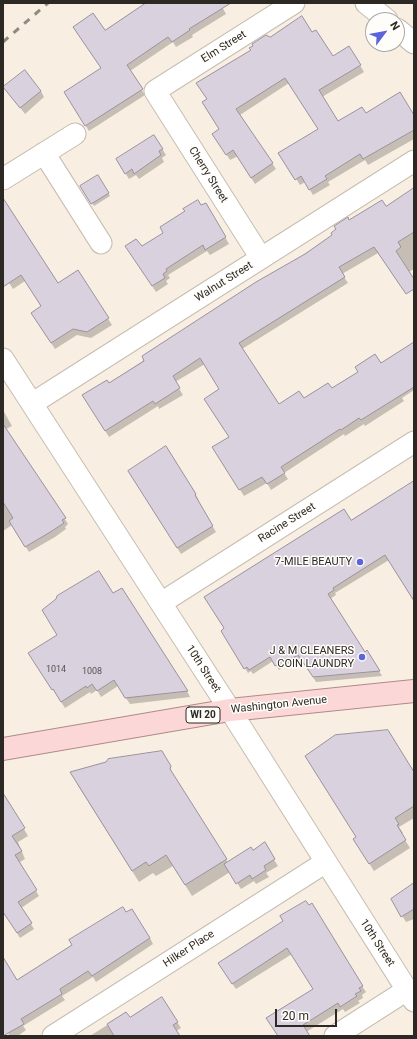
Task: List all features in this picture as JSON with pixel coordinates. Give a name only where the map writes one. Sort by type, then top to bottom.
[{"type":"main road","name":"Washington Avenue","points":[[3,748],[230,710],[414,691]]},
{"type":"street","name":"Elm Street","points":[[155,92],[294,3]]},
{"type":"street","points":[[366,3],[377,12]]},
{"type":"street","points":[[405,36],[414,43]]},
{"type":"street","name":"Cherry Street","points":[[155,92],[261,258]]},
{"type":"street","points":[[3,179],[75,134]]},
{"type":"street","points":[[44,153],[101,243]]},
{"type":"street","name":"Walnut Street","points":[[33,403],[414,161]]},
{"type":"street","name":"10th Street","points":[[4,362],[33,403],[411,996]]},
{"type":"street","name":"Racine Street","points":[[161,603],[414,442]]},
{"type":"street","name":"Hilker Place","points":[[53,1036],[326,862]]},
{"type":"street","points":[[336,1036],[411,996]]},
{"type":"building","points":[[146,3],[231,3],[189,29],[190,30],[172,42],[168,37],[127,65],[143,89],[85,126],[64,92],[101,68],[73,27],[93,13],[105,30]]},
{"type":"building","points":[[302,16],[312,32],[316,30],[333,56],[349,46],[361,65],[319,90],[338,121],[362,107],[366,113],[400,92],[414,115],[414,130],[363,159],[360,154],[325,176],[327,179],[309,190],[301,176],[295,180],[278,153],[318,129],[285,78],[236,109],[273,163],[251,178],[233,150],[226,155],[212,134],[219,129],[202,102],[207,99],[196,83],[251,50],[249,48],[253,46],[252,44],[266,35],[270,37]]},
{"type":"building","points":[[25,70],[41,91],[20,108],[3,87]]},
{"type":"building","points":[[154,135],[163,149],[159,151],[161,155],[134,174],[132,169],[125,174],[116,159]]},
{"type":"building","points":[[98,175],[109,193],[91,204],[80,186]]},
{"type":"building","points":[[414,188],[414,232],[398,242],[401,247],[396,251],[414,279],[414,289],[406,294],[374,247],[339,267],[345,277],[239,343],[279,404],[299,391],[304,398],[328,383],[332,388],[358,372],[355,367],[375,354],[381,363],[414,342],[414,387],[361,420],[359,418],[341,430],[340,429],[281,467],[285,473],[267,484],[262,477],[239,490],[212,447],[229,437],[204,399],[219,389],[200,358],[173,376],[180,388],[155,404],[153,401],[105,431],[82,395],[107,380],[109,383],[144,361],[142,356],[256,282],[305,254],[332,235],[331,233],[336,229],[334,226],[348,217],[349,220],[382,200],[386,206]]},
{"type":"building","points":[[3,198],[58,283],[78,270],[109,318],[87,332],[73,329],[51,343],[31,313],[41,306],[21,275],[3,287]]},
{"type":"building","points":[[198,200],[201,205],[206,203],[226,237],[205,250],[203,245],[166,269],[167,271],[163,274],[165,278],[152,286],[125,246],[136,239],[142,246],[163,233],[160,227],[185,211],[183,209]]},
{"type":"building","points":[[3,424],[66,518],[62,520],[64,523],[25,547],[9,521],[13,518],[3,502]]},
{"type":"building","points":[[166,446],[196,494],[195,495],[213,526],[177,548],[128,471]]},
{"type":"building","points":[[414,481],[414,601],[385,555],[333,588],[334,590],[328,594],[365,652],[367,650],[380,671],[313,677],[298,655],[289,660],[287,658],[275,666],[270,657],[249,670],[247,667],[244,669],[221,631],[224,628],[204,597],[344,509],[351,520]]},
{"type":"building","points":[[99,571],[113,593],[122,588],[188,691],[125,698],[114,680],[97,691],[92,684],[87,688],[86,686],[61,702],[53,689],[52,690],[28,653],[57,635],[42,610],[56,599],[57,596]]},
{"type":"building","points":[[388,730],[414,772],[414,806],[395,818],[399,824],[397,825],[406,840],[369,864],[353,839],[356,837],[305,756],[335,735]]},
{"type":"building","points":[[162,751],[171,766],[170,769],[227,859],[185,885],[166,855],[149,866],[146,862],[132,871],[70,772],[106,762],[108,759]]},
{"type":"building","points":[[3,793],[25,828],[12,836],[22,851],[15,855],[37,890],[18,902],[32,923],[17,933],[3,912]]},
{"type":"building","points":[[265,842],[275,859],[264,866],[266,870],[252,879],[250,875],[236,884],[224,864],[251,847],[253,850]]},
{"type":"building","points":[[414,883],[414,909],[401,917],[391,899]]},
{"type":"building","points":[[306,901],[309,905],[312,903],[363,986],[359,988],[361,991],[355,994],[357,996],[340,1007],[338,1003],[303,1025],[310,1036],[278,1036],[266,1018],[313,989],[287,948],[232,984],[218,963],[283,921],[280,916]]},
{"type":"building","points":[[123,907],[126,912],[132,909],[150,938],[92,976],[88,971],[60,989],[62,994],[21,1019],[24,1024],[3,1036],[3,957],[17,980],[72,945],[69,940]]},
{"type":"building","points":[[162,997],[178,1022],[173,1025],[180,1036],[114,1036],[107,1024],[126,1012],[130,1017]]},
{"type":"railway","points":[[3,42],[48,3]]},
{"type":"place","name":"7-MILE BEAUTY","points":[[360,562]]},
{"type":"place","name":"J & M CLEANERS COIN LAUNDRY","points":[[362,657]]}]
